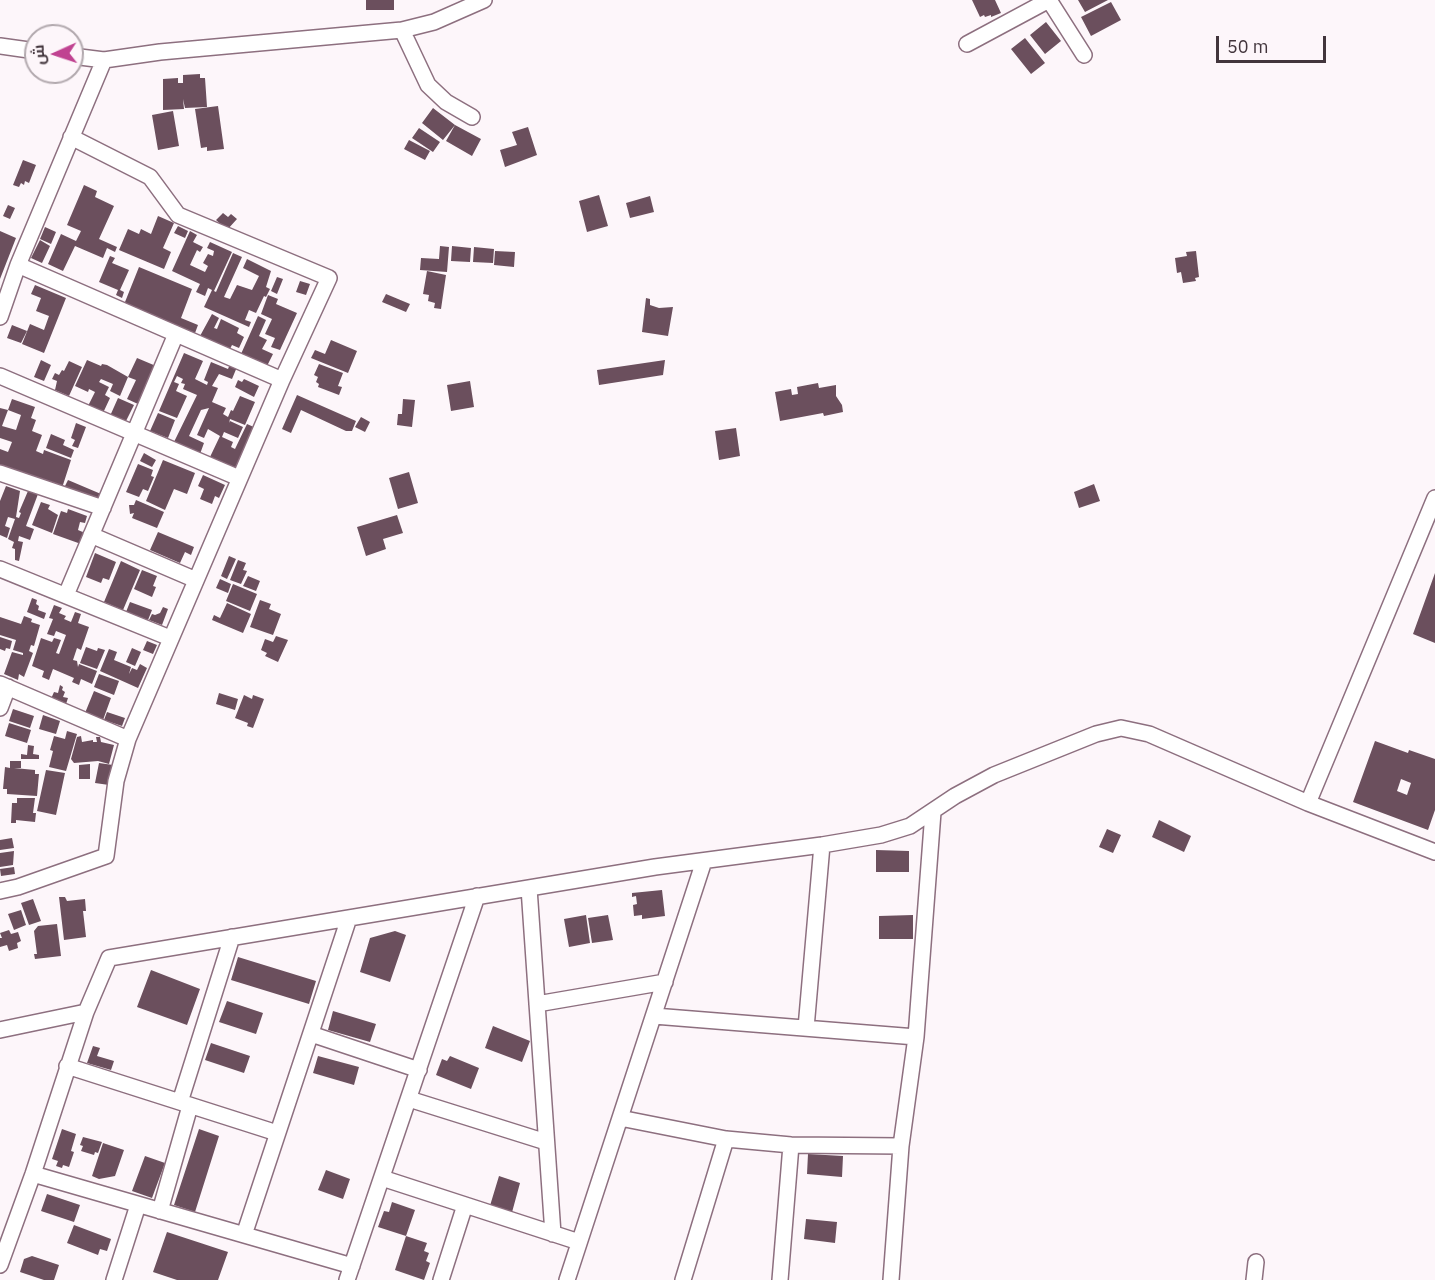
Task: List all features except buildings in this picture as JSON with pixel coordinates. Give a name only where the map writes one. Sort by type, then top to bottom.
[{"type":"street","points":[[84,58],[104,60],[160,52],[402,30],[434,22],[484,0]]},
{"type":"street","points":[[967,44],[1049,0],[1084,55]]},
{"type":"street","points":[[402,30],[429,85],[446,102],[472,117]]},
{"type":"street","points":[[0,46],[24,49]]},
{"type":"street","points":[[0,318],[18,265],[104,60]]},
{"type":"street","points":[[0,891],[18,887],[106,856],[116,781],[128,739],[282,380],[329,278],[178,215],[150,177],[71,137]]},
{"type":"street","points":[[18,265],[282,380]]},
{"type":"street","points":[[66,595],[176,334]]},
{"type":"street","points":[[0,376],[240,478]]},
{"type":"street","points":[[0,472],[103,508]]},
{"type":"street","points":[[1308,802],[1435,498]]},
{"type":"street","points":[[91,536],[196,580]]},
{"type":"street","points":[[0,569],[170,639]]},
{"type":"street","points":[[0,708],[4,685],[128,739]]},
{"type":"street","points":[[1,1257],[33,1174],[86,1012],[109,958],[655,867],[822,845],[892,832],[910,826],[962,791],[994,775],[1096,734],[1121,728],[1149,734],[1308,802],[1435,852]]},
{"type":"street","points":[[891,1280],[901,1146],[916,1037],[933,812]]},
{"type":"street","points":[[806,1028],[822,845]]},
{"type":"street","points":[[567,1280],[705,861]]},
{"type":"street","points":[[529,888],[553,1234]]},
{"type":"street","points":[[33,1174],[244,1235],[350,1273],[477,896]]},
{"type":"street","points":[[244,1235],[349,918]]},
{"type":"street","points":[[159,1211],[185,1104],[232,937]]},
{"type":"street","points":[[537,1004],[665,982]]},
{"type":"street","points":[[0,1030],[86,1012]]},
{"type":"street","points":[[654,1016],[916,1037]]},
{"type":"street","points":[[311,1034],[419,1070]]},
{"type":"street","points":[[67,1066],[277,1133]]},
{"type":"street","points":[[409,1099],[546,1142]]},
{"type":"street","points":[[620,1118],[726,1139],[791,1145],[901,1146]]},
{"type":"street","points":[[683,1280],[726,1139]]},
{"type":"street","points":[[780,1280],[791,1145]]},
{"type":"street","points":[[382,1178],[579,1242]]},
{"type":"street","points":[[114,1280],[138,1204]]},
{"type":"street","points":[[441,1280],[465,1205]]},
{"type":"street","points":[[1254,1280],[1256,1262]]}]
